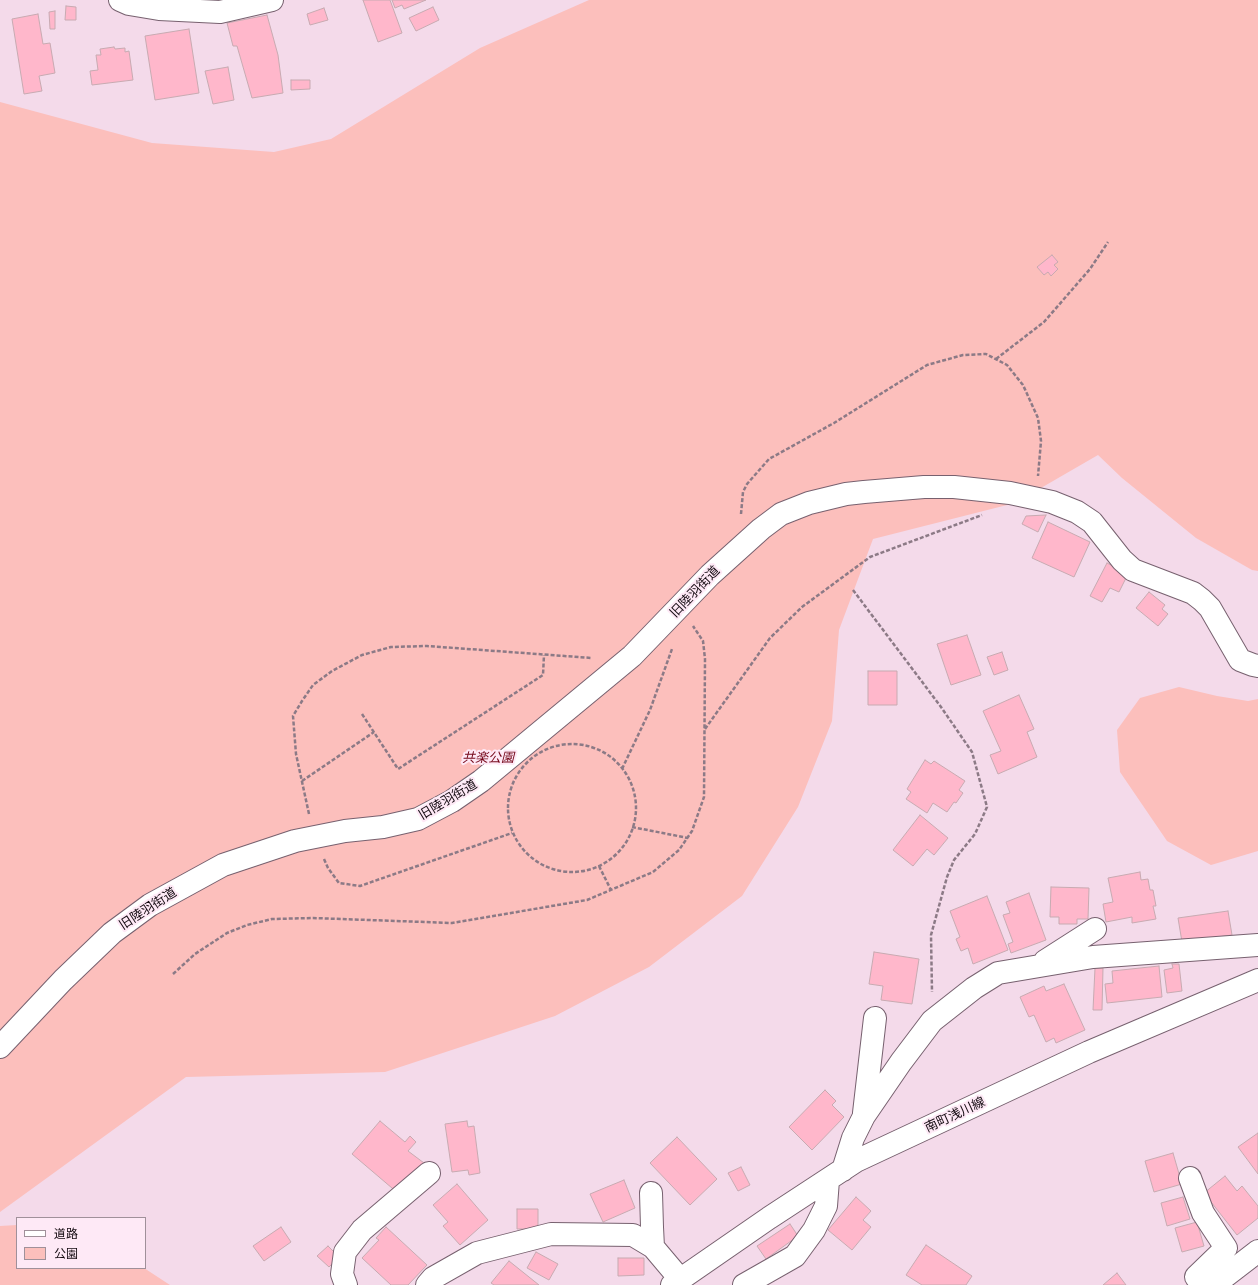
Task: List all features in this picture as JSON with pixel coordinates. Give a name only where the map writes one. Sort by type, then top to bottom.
[{"type":"street","points":[[120,0],[129,4],[159,9],[220,12],[272,0]]},
{"type":"street","name":"旧陸羽街道","points":[[0,1048],[64,980],[112,933],[150,905],[223,865],[295,840],[384,827],[418,819],[452,801],[481,781],[632,656],[710,575],[761,528],[781,514],[809,503],[846,494],[924,487],[954,487],[1010,493],[1052,502],[1077,512],[1092,522],[1122,560],[1133,570],[1193,594],[1202,600],[1210,608],[1240,660],[1258,666]]},
{"type":"street","points":[[1035,967],[1095,929]]},
{"type":"street","points":[[744,1285],[795,1256],[814,1230],[826,1206],[835,1175],[864,1116],[900,1062],[932,1021],[974,988],[998,974],[1094,957],[1258,945]]},
{"type":"street","name":"南町浅川線","points":[[676,1282],[769,1218],[856,1161],[1089,1052],[1258,980]]},
{"type":"street","points":[[864,1116],[875,1018]]},
{"type":"street","points":[[346,1285],[342,1274],[345,1252],[362,1230],[429,1173]]},
{"type":"street","points":[[1190,1178],[1203,1213],[1226,1248],[1196,1277],[1203,1285]]},
{"type":"street","points":[[651,1193],[653,1247]]},
{"type":"street","points":[[427,1285],[433,1278],[477,1253],[551,1234],[633,1235],[653,1247],[676,1282]]},
{"type":"street","points":[[1214,1285],[1258,1251]]},
{"type":"path","points":[[996,359],[1044,322],[1090,269],[1108,242]]},
{"type":"path","points":[[748,540],[740,523],[743,492],[746,484],[769,459],[834,423],[928,365],[963,355],[986,354],[1007,364],[1023,385],[1038,418],[1041,441],[1037,498]]},
{"type":"path","points":[[705,730],[770,638],[802,607],[870,557],[987,513]]},
{"type":"path","points":[[853,590],[941,707],[972,752],[987,807],[975,834],[954,860],[949,871],[931,935],[932,1021]]},
{"type":"path","points":[[173,974],[195,954],[227,933],[247,925],[272,919],[313,918],[452,924],[587,900],[653,872],[679,850],[688,838],[692,831],[704,796],[706,659],[702,641],[694,627],[676,611]]},
{"type":"path","points":[[689,632],[694,627]]},
{"type":"path","points":[[512,833],[360,886],[339,883],[328,868],[315,837],[296,754],[293,716],[313,686],[332,671],[362,656],[391,647],[427,646],[598,659],[616,669]]},
{"type":"path","points":[[622,768],[650,710],[673,648]]},
{"type":"path","points":[[362,714],[398,769],[543,675],[544,655]]},
{"type":"path","points":[[302,781],[374,732]]},
{"type":"path","points":[[574,743],[593,747],[609,755],[622,768],[632,784],[636,802],[632,827],[629,837],[618,852],[599,866],[587,870],[569,872],[551,869],[535,861],[522,848],[512,833],[508,815],[508,796],[514,779],[524,763],[539,752],[556,745],[574,743]]},
{"type":"path","points":[[632,827],[688,838]]},
{"type":"path","points":[[599,866],[611,890]]},
{"type":"green space","name":"共楽公園","points":[[589,0],[1258,0],[1258,571],[1252,570],[1196,538],[1122,478],[1098,455],[1015,503],[873,539],[839,630],[832,721],[798,807],[742,896],[649,967],[555,1016],[385,1072],[186,1077],[0,1212],[0,102],[152,143],[274,152],[331,139],[480,48]]},
{"type":"green space","points":[[1179,687],[1217,696],[1248,701],[1258,699],[1258,851],[1211,865],[1167,841],[1120,772],[1117,730],[1140,698]]},
{"type":"green space","points":[[16,1225],[16,1269],[146,1269],[170,1285],[0,1285],[0,1226]]},
{"type":"building","points":[[363,0],[390,0],[402,33],[378,42]]},
{"type":"building","points":[[392,0],[426,0],[404,9],[402,5],[395,8]]},
{"type":"building","points":[[66,6],[76,7],[76,20],[65,20]]},
{"type":"building","points":[[433,7],[439,20],[416,31],[409,18]]},
{"type":"building","points":[[324,8],[328,20],[310,25],[307,14]]},
{"type":"building","points":[[55,11],[55,29],[50,29],[49,12]]},
{"type":"building","points":[[38,14],[43,44],[50,43],[55,73],[39,76],[42,91],[24,94],[12,19]]},
{"type":"building","points":[[267,15],[278,55],[283,93],[252,98],[237,46],[233,46],[227,23]]},
{"type":"building","points":[[189,29],[199,93],[155,100],[145,36]]},
{"type":"building","points":[[114,47],[115,49],[125,48],[125,52],[129,51],[133,80],[92,85],[90,71],[98,70],[96,55],[101,55],[100,49]]},
{"type":"building","points":[[228,67],[234,100],[213,104],[205,71]]},
{"type":"building","points":[[291,80],[310,80],[310,89],[291,90]]},
{"type":"building","points":[[1052,255],[1058,262],[1054,265],[1058,269],[1051,276],[1048,272],[1044,275],[1037,267]]},
{"type":"building","points":[[1046,515],[1038,532],[1022,524],[1026,516]]},
{"type":"building","points":[[1048,522],[1090,542],[1074,577],[1032,558]]},
{"type":"building","points":[[1107,563],[1128,574],[1119,592],[1110,588],[1102,602],[1090,596]]},
{"type":"building","points":[[1149,592],[1165,605],[1162,609],[1168,614],[1158,626],[1136,608]]},
{"type":"building","points":[[967,635],[981,675],[951,685],[937,644]]},
{"type":"building","points":[[1002,652],[1008,670],[994,675],[987,657]]},
{"type":"building","points":[[868,671],[897,671],[897,705],[868,705]]},
{"type":"building","points":[[1019,695],[1034,729],[1027,732],[1037,757],[998,774],[990,755],[1001,751],[983,711]]},
{"type":"building","points":[[925,760],[931,764],[934,761],[965,781],[959,790],[963,793],[947,812],[933,803],[927,813],[906,799],[911,792],[907,789]]},
{"type":"building","points":[[920,815],[948,838],[934,855],[927,849],[913,866],[893,850]]},
{"type":"building","points":[[1140,872],[1141,880],[1148,879],[1150,890],[1153,890],[1156,906],[1153,906],[1156,919],[1132,923],[1132,917],[1106,922],[1103,904],[1113,902],[1108,878]]},
{"type":"building","points":[[1051,887],[1089,888],[1088,919],[1077,919],[1077,924],[1059,924],[1059,917],[1050,917]]},
{"type":"building","points":[[1029,893],[1046,940],[1011,953],[1008,944],[1013,942],[1003,915],[1010,913],[1006,902]]},
{"type":"building","points":[[987,896],[1008,950],[973,964],[968,948],[961,951],[956,939],[960,937],[950,911]]},
{"type":"building","points":[[1228,911],[1232,935],[1182,942],[1178,918]]},
{"type":"building","points":[[874,952],[919,959],[912,1004],[881,1000],[883,986],[869,984]]},
{"type":"building","points":[[1172,964],[1179,964],[1182,991],[1167,993],[1164,970],[1173,968]]},
{"type":"building","points":[[1159,966],[1162,997],[1107,1003],[1105,984],[1113,983],[1112,971]]},
{"type":"building","points":[[1095,968],[1103,968],[1102,1010],[1093,1010]]},
{"type":"building","points":[[1064,984],[1085,1030],[1056,1043],[1054,1038],[1046,1042],[1034,1015],[1029,1017],[1020,997],[1044,986],[1046,991]]},
{"type":"building","points":[[825,1090],[836,1101],[832,1105],[844,1117],[812,1150],[789,1127]]},
{"type":"building","points":[[380,1121],[405,1142],[410,1136],[416,1142],[408,1151],[424,1163],[399,1194],[352,1154]]},
{"type":"building","points":[[467,1121],[468,1127],[474,1126],[480,1173],[469,1175],[468,1170],[452,1172],[445,1124]]},
{"type":"building","points":[[1258,1133],[1258,1174],[1238,1147]]},
{"type":"building","points":[[677,1137],[717,1179],[690,1205],[650,1163]]},
{"type":"building","points":[[1173,1153],[1182,1184],[1154,1192],[1145,1161]]},
{"type":"building","points":[[741,1167],[750,1185],[738,1191],[728,1173]]},
{"type":"building","points":[[1225,1176],[1237,1191],[1242,1186],[1258,1206],[1258,1218],[1237,1235],[1204,1193]]},
{"type":"building","points":[[624,1180],[635,1208],[603,1222],[590,1194]]},
{"type":"building","points":[[457,1184],[488,1220],[460,1245],[443,1226],[448,1222],[433,1205]]},
{"type":"building","points":[[856,1197],[871,1211],[863,1220],[871,1227],[852,1250],[828,1230]]},
{"type":"building","points":[[1183,1197],[1190,1219],[1167,1226],[1161,1203]]},
{"type":"building","points":[[517,1209],[538,1209],[538,1229],[517,1229]]},
{"type":"building","points":[[1197,1222],[1204,1246],[1182,1252],[1175,1228]]},
{"type":"building","points":[[790,1224],[798,1236],[766,1259],[757,1246]]},
{"type":"building","points":[[281,1227],[291,1242],[264,1261],[253,1246]]},
{"type":"building","points":[[386,1227],[427,1265],[408,1285],[391,1285],[362,1258],[379,1240],[376,1238]]},
{"type":"building","points":[[926,1245],[972,1276],[966,1285],[922,1285],[906,1275]]},
{"type":"building","points":[[328,1246],[339,1257],[329,1267],[317,1256]]},
{"type":"building","points":[[536,1252],[558,1264],[549,1280],[527,1268]]},
{"type":"building","points":[[618,1258],[644,1258],[644,1275],[618,1276]]},
{"type":"building","points":[[509,1261],[539,1285],[494,1285],[491,1283]]},
{"type":"building","points":[[1117,1273],[1126,1285],[1103,1285]]}]
